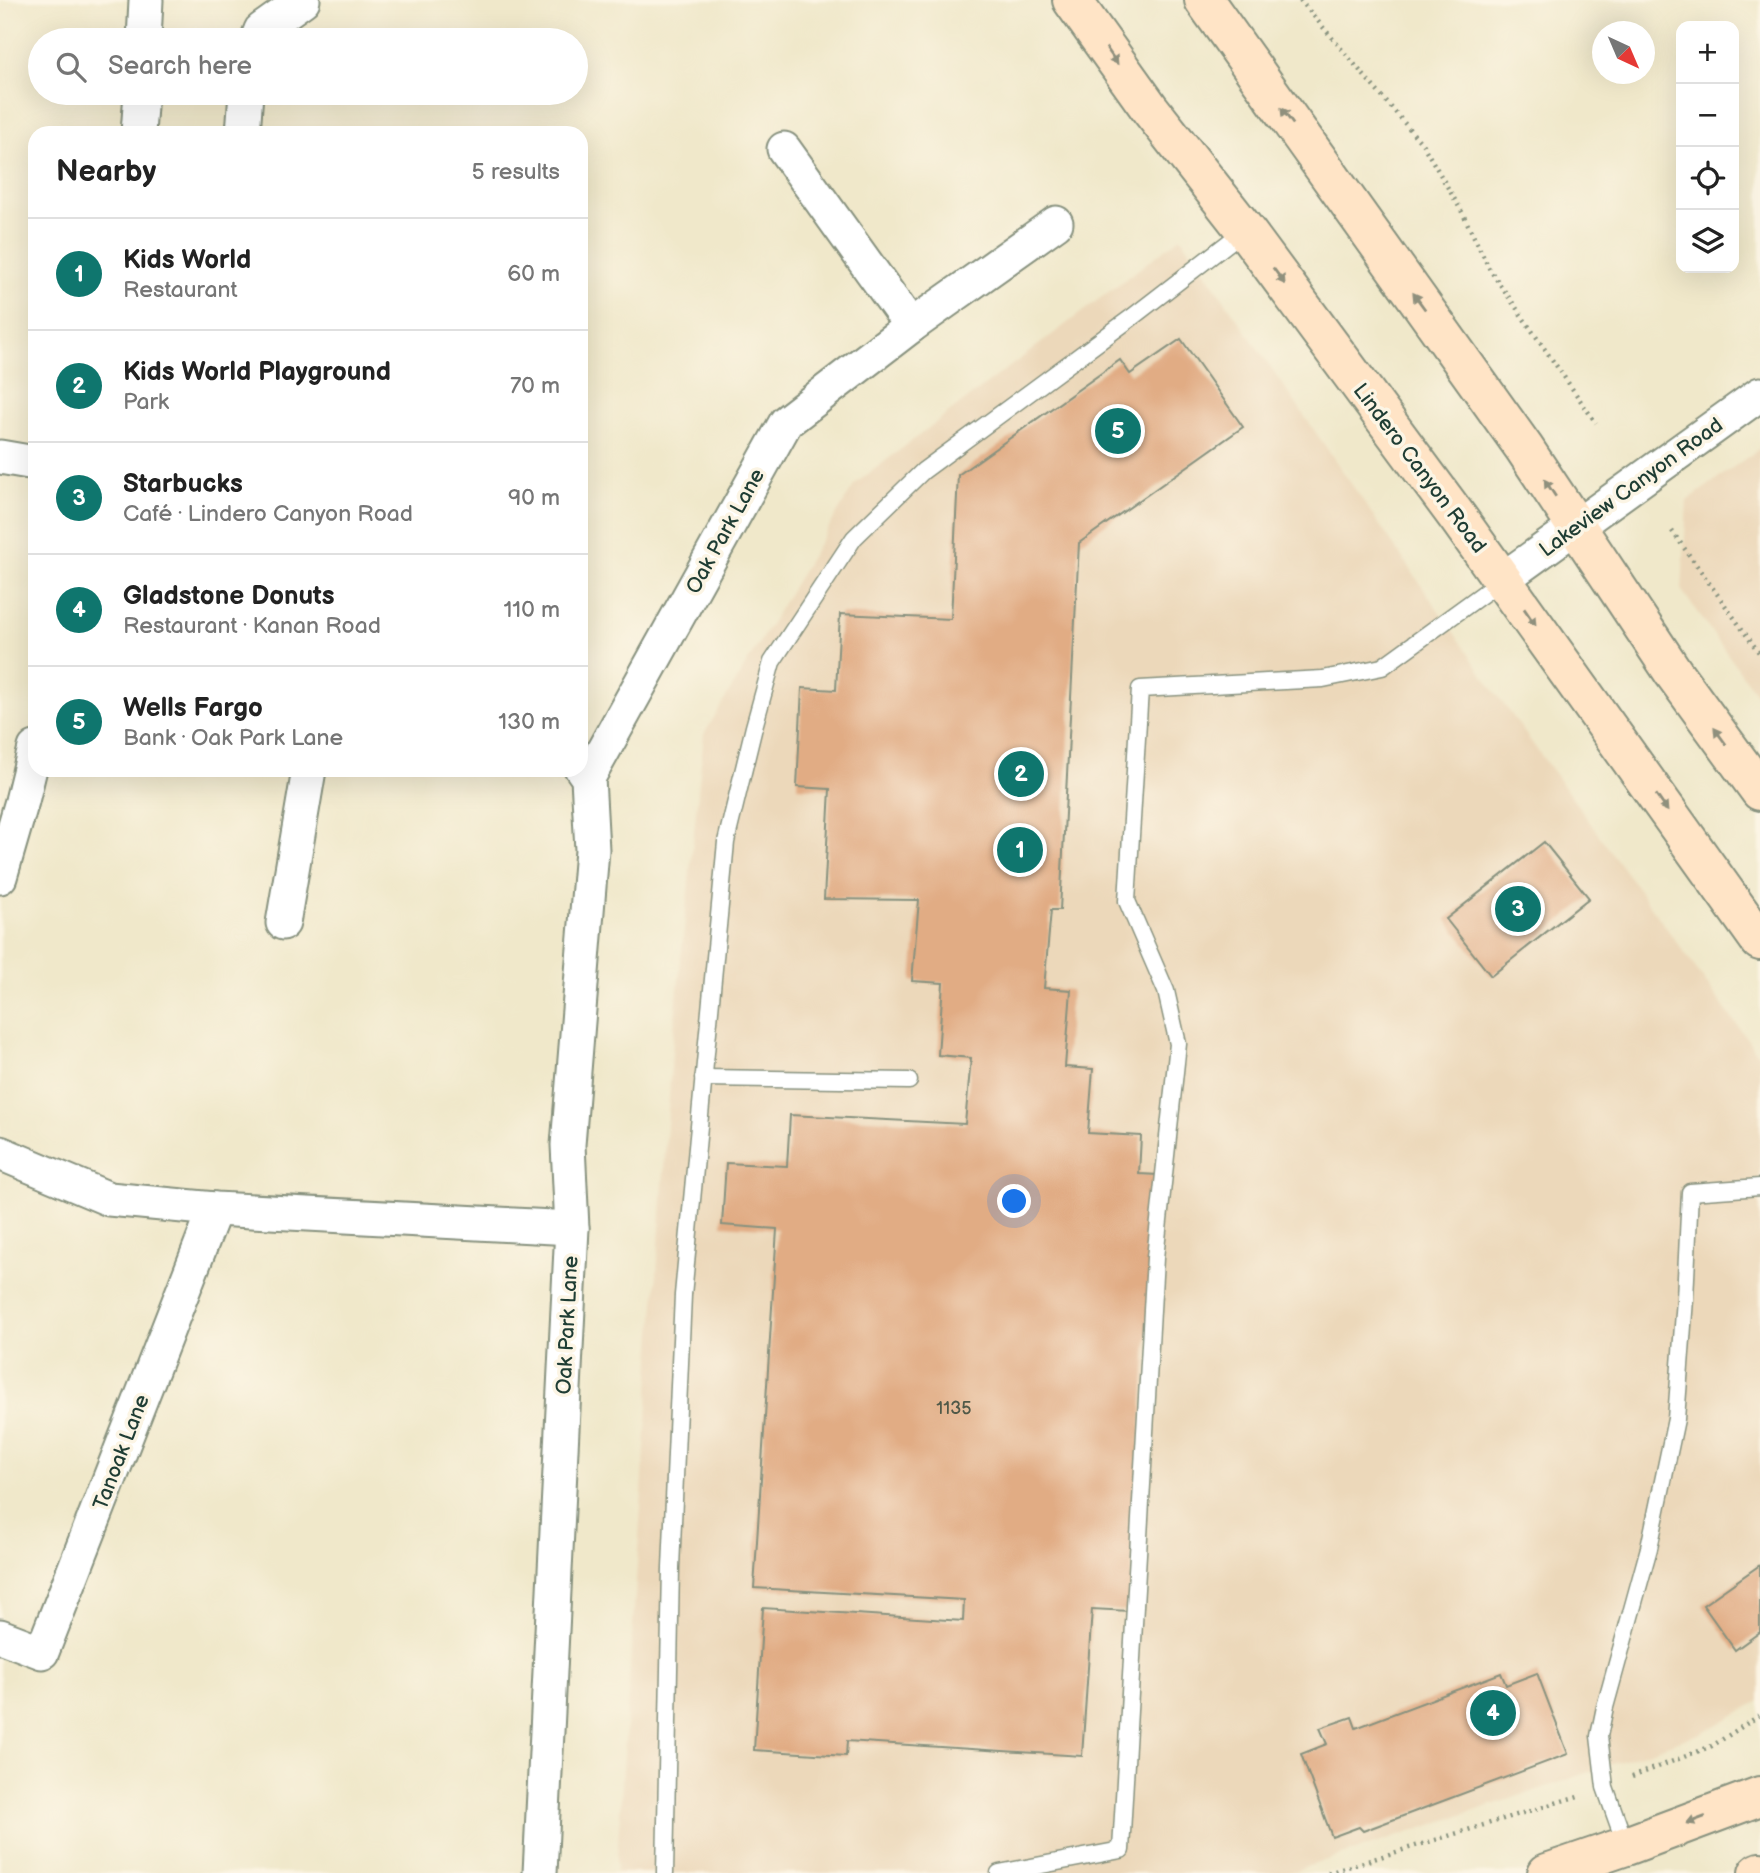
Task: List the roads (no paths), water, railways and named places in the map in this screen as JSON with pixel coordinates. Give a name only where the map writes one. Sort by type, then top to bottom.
[{"type":"main road","name":"Lindero Canyon Road","points":[[1072,0],[1150,109],[1245,230],[1503,579],[1760,941]]},
{"type":"main road","points":[[1204,0],[1516,437],[1673,672],[1760,791]]},
{"type":"main road","points":[[1547,1873],[1760,1796]]},
{"type":"street","points":[[145,28],[146,0]]},
{"type":"street","points":[[264,28],[303,0]]},
{"type":"street","points":[[139,126],[140,105]]},
{"type":"street","points":[[244,126],[245,105]]},
{"type":"street","points":[[784,149],[911,326]]},
{"type":"street","name":"Oak Park Lane","points":[[588,766],[786,422],[911,326],[1056,223]]},
{"type":"street","name":"Lakeview Canyon Road","points":[[1503,579],[1760,394]]},
{"type":"street","points":[[0,457],[28,462]]},
{"type":"street","points":[[0,877],[28,777]]},
{"type":"street","points":[[283,923],[308,777]]},
{"type":"street","name":"Oak Park Lane","points":[[540,1873],[572,1228],[568,1145],[592,850],[584,777]]},
{"type":"street","points":[[0,1153],[109,1199],[215,1209],[572,1228]]},
{"type":"street","name":"Tanoak Lane","points":[[0,1636],[42,1652],[215,1209]]},
{"type":"lane","points":[[665,1873],[671,1568],[683,1295],[726,842],[772,662],[854,538],[923,471],[1131,318],[1245,230]]},
{"type":"lane","points":[[999,1873],[1121,1850],[1155,1258],[1178,1044],[1166,991],[1128,901],[1140,690],[1323,679],[1382,667],[1503,579]]},
{"type":"lane","points":[[703,1078],[909,1080]]},
{"type":"lane","points":[[1626,1846],[1605,1787],[1599,1736],[1648,1548],[1676,1419],[1690,1192],[1760,1187]]},
{"type":"place","name":"Wells Fargo","points":[[1118,431]]},
{"type":"place","name":"Kids World Playground","points":[[1021,774]]},
{"type":"place","name":"Kids World","points":[[1020,850]]},
{"type":"place","name":"Starbucks","points":[[1518,909]]},
{"type":"place","name":"Gladstone Donuts","points":[[1493,1713]]}]
